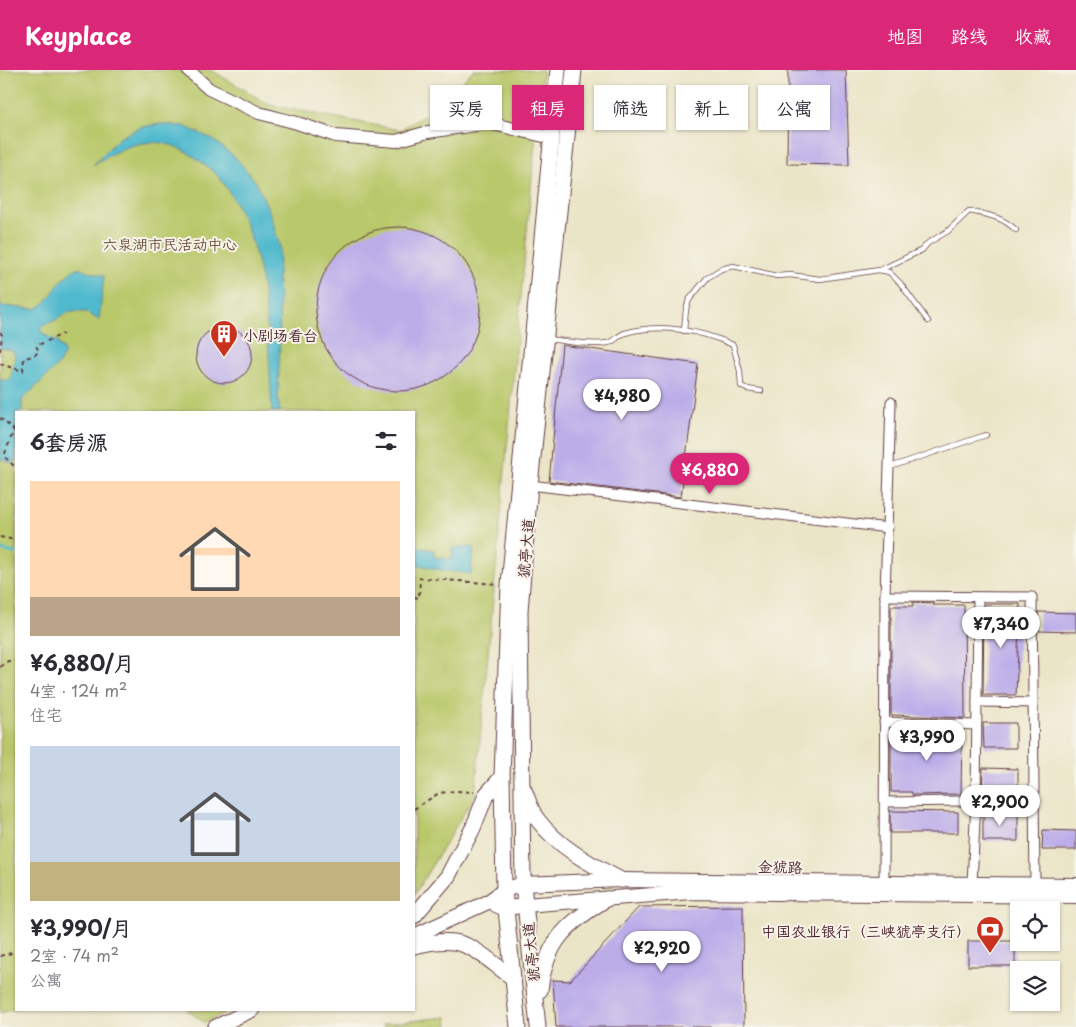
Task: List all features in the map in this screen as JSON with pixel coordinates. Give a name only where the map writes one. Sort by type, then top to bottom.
[{"type":"highway","name":"猇亭大道","points":[[518,1027],[504,890],[502,777],[509,585],[558,70]]},
{"type":"highway","name":"猇亭大道","points":[[538,1026],[523,884],[520,611],[530,485],[574,70]]},
{"type":"highway","points":[[415,915],[448,876],[473,828],[486,795],[502,777]]},
{"type":"highway","points":[[521,784],[536,818],[560,842],[587,862],[621,880]]},
{"type":"highway","points":[[538,1026],[541,975],[556,941],[565,928],[578,916],[606,899]]},
{"type":"highway","points":[[415,946],[454,942],[476,950],[512,976]]},
{"type":"main road","name":"金猇路","points":[[415,936],[488,902],[504,890],[523,884],[621,880],[1076,885]]},
{"type":"main road","name":"金猇路","points":[[505,909],[525,905],[691,892],[1076,896]]},
{"type":"main road","points":[[488,902],[505,909]]},
{"type":"main road","points":[[215,1027],[250,1011]]},
{"type":"street","points":[[188,70],[209,89],[259,113],[297,122],[336,136],[396,141],[428,132],[489,123],[552,138]]},
{"type":"street","points":[[884,883],[884,722],[891,402]]},
{"type":"street","points":[[530,485],[888,528]]},
{"type":"street","points":[[886,596],[1032,597],[1035,884]]},
{"type":"street","points":[[972,884],[976,800],[978,598]]},
{"type":"street","points":[[977,702],[1033,703]]},
{"type":"street","points":[[884,722],[976,725]]},
{"type":"street","points":[[885,802],[1034,800]]},
{"type":"lane","points":[[684,331],[686,309],[690,300],[707,278],[720,269],[733,266],[777,276],[790,275],[820,279],[879,270],[922,250],[928,243],[948,231],[969,212],[1007,221],[1016,230]]},
{"type":"lane","points":[[879,270],[889,272],[900,283],[928,321]]},
{"type":"lane","points":[[546,339],[597,344],[612,342],[622,334],[661,327],[716,337],[733,345],[741,386],[761,391]]},
{"type":"lane","points":[[890,466],[986,435]]},
{"type":"path","points":[[0,332],[2,335],[0,351]]},
{"type":"path","points":[[0,364],[23,371],[24,358],[34,356],[39,351],[36,346],[63,334]]},
{"type":"path","points":[[0,418],[14,430],[4,456],[15,467]]},
{"type":"path","points":[[0,537],[15,540]]},
{"type":"path","points":[[415,597],[419,598],[420,578],[509,585]]},
{"type":"path","points":[[0,667],[8,661],[15,661]]},
{"type":"path","points":[[415,807],[439,793],[469,791],[486,795]]},
{"type":"path","points":[[0,956],[15,952]]},
{"type":"green space","name":"六泉湖市民活动中心","points":[[0,70],[211,70],[270,105],[400,130],[430,112],[430,130],[502,130],[502,85],[460,85],[473,70],[543,70],[541,85],[512,85],[512,130],[536,130],[475,795],[415,893],[415,411],[15,411],[15,1009],[0,1013]]},
{"type":"green space","points":[[188,1011],[228,1011],[205,1023]]},
{"type":"green space","points":[[447,1017],[448,1027],[383,1027],[383,1024]]},
{"type":"water","points":[[160,124],[184,126],[212,139],[236,158],[256,182],[270,213],[280,247],[278,275],[280,338],[278,397],[280,411],[272,411],[263,289],[257,259],[248,230],[235,202],[218,176],[184,150],[158,143],[145,143],[119,150],[93,165],[119,138],[141,127]]},
{"type":"water","points":[[77,268],[104,276],[99,320],[86,312],[69,312],[40,328],[43,334],[57,341],[65,353],[59,364],[22,400],[22,411],[15,411],[15,461],[11,463],[0,459],[0,379],[7,381],[11,377],[15,355],[11,350],[0,348],[0,306],[36,309],[42,306],[72,271]]},
{"type":"water","points":[[415,547],[434,550],[434,557],[452,559],[452,548],[474,547],[471,574],[415,564]]},
{"type":"building","points":[[788,70],[846,70],[849,165],[787,164],[787,130],[830,130],[830,85],[788,85]]},
{"type":"building","points":[[406,227],[422,230],[437,236],[462,257],[471,270],[477,285],[480,309],[479,325],[471,348],[450,373],[437,382],[422,388],[390,391],[374,388],[359,382],[334,361],[325,348],[319,333],[316,301],[319,285],[325,270],[346,245],[359,236],[374,230]]},
{"type":"building","name":"小剧场看台","points":[[219,327],[229,327],[244,335],[250,344],[252,355],[250,366],[244,375],[229,383],[219,383],[208,378],[201,371],[196,360],[196,350],[201,339],[208,332]]},
{"type":"building","points":[[562,345],[698,364],[681,497],[549,481]]},
{"type":"building","points":[[913,602],[933,603],[933,605],[964,605],[965,718],[891,715],[891,606],[913,606]]},
{"type":"building","points":[[984,604],[1020,604],[1016,695],[983,695]]},
{"type":"building","points":[[1038,612],[1076,613],[1076,632],[1039,631]]},
{"type":"building","points":[[983,723],[1016,723],[1016,748],[984,748]]},
{"type":"building","points":[[911,729],[962,731],[961,794],[912,795],[912,792],[891,792],[891,731],[911,732]]},
{"type":"building","points":[[983,768],[1018,769],[1018,794],[982,793]]},
{"type":"building","points":[[890,811],[958,812],[958,833],[890,833]]},
{"type":"building","points":[[983,813],[1018,814],[1018,841],[983,841]]},
{"type":"building","points":[[1043,830],[1076,831],[1076,850],[1042,850]]},
{"type":"building","points":[[743,906],[744,1027],[556,1027],[553,980],[570,981],[639,907]]},
{"type":"building","points":[[968,941],[1010,941],[1010,951],[1015,951],[1015,961],[1010,961],[1010,966],[968,966]]},
{"type":"waterway","points":[[0,550],[15,553]]},
{"type":"place","name":"小剧场看台","points":[[224,358]]},
{"type":"place","name":"中国农业银行（三峡猇亭支行）","points":[[990,954]]}]
